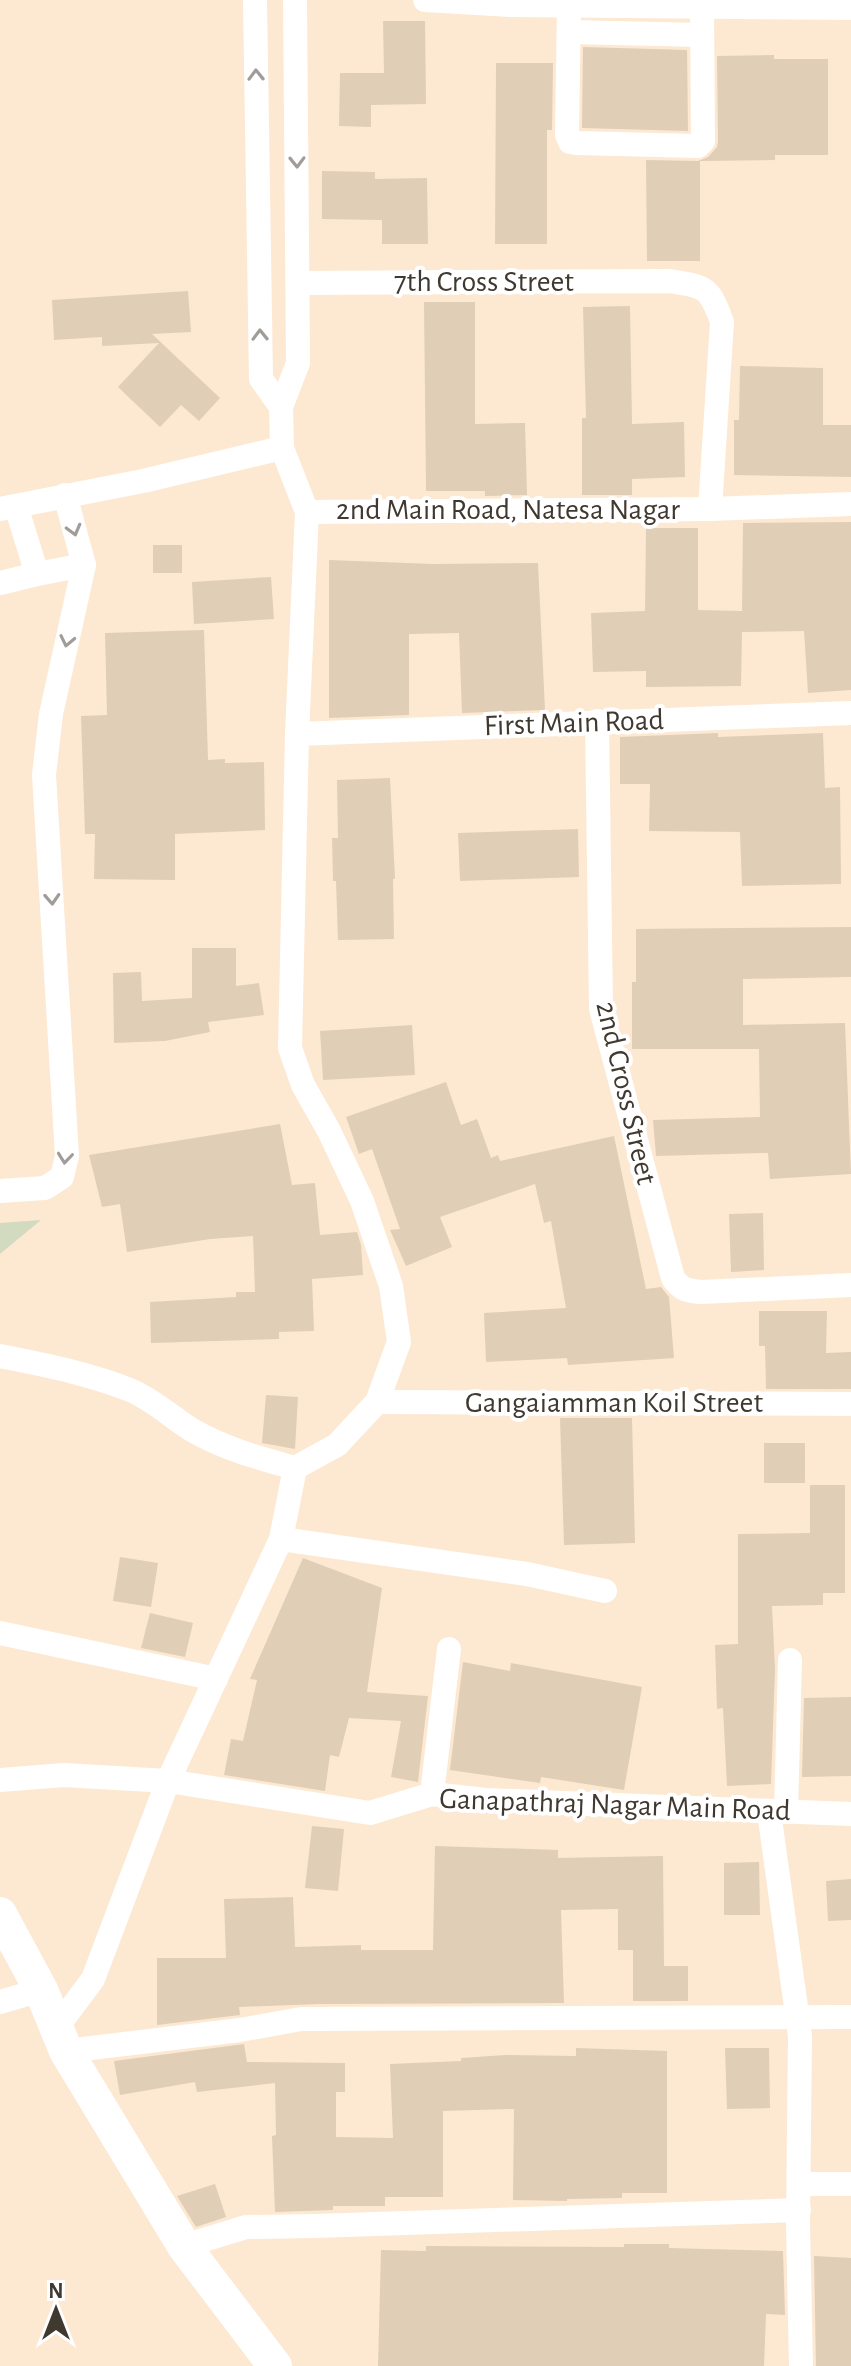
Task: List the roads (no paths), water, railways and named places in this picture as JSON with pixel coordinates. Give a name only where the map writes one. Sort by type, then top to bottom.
[{"type":"street","points":[[255,0],[261,379],[281,407]]},
{"type":"street","points":[[0,1356],[86,1374],[132,1391],[155,1402],[191,1429],[235,1451],[295,1468],[337,1445],[377,1402],[399,1342],[391,1286],[362,1201],[303,1085],[290,1048],[297,734],[307,512],[282,448],[281,407],[298,363],[295,0]]},
{"type":"street","points":[[425,0],[702,8],[736,4],[851,8]]},
{"type":"street","points":[[569,4],[567,135],[570,142],[682,146],[698,146],[705,132],[702,8]]},
{"type":"street","points":[[569,32],[702,35]]},
{"type":"street","name":"7th Cross Street","points":[[298,283],[669,281],[695,285],[712,296],[722,322],[710,509]]},
{"type":"street","points":[[37,574],[8,507],[143,481],[282,448]]},
{"type":"street","points":[[0,1191],[45,1188],[62,1177],[67,1156],[44,775],[51,714],[84,565],[65,495]]},
{"type":"street","name":"2nd Main Road, Natesa Nagar","points":[[307,512],[710,509],[851,504]]},
{"type":"street","points":[[0,583],[84,565]]},
{"type":"street","name":"First Main Road","points":[[297,734],[851,713]]},
{"type":"street","name":"2nd Cross Street","points":[[597,721],[601,1009],[673,1278],[678,1286],[688,1291],[851,1285]]},
{"type":"street","name":"Gangaiamman Koil Street","points":[[377,1402],[851,1404]]},
{"type":"street","points":[[61,2041],[93,1979],[168,1781],[281,1539],[295,1468]]},
{"type":"street","points":[[281,1539],[527,1574],[605,1591]]},
{"type":"street","points":[[0,1633],[216,1679]]},
{"type":"street","points":[[432,1794],[449,1649]]},
{"type":"street","points":[[790,1660],[778,1812],[800,2036],[801,2366]]},
{"type":"street","name":"Ganapathraj Nagar Main Road","points":[[0,1780],[64,1775],[168,1781],[370,1813],[432,1794],[486,1800],[851,1814]]},
{"type":"street","points":[[0,1914],[41,1990],[61,2041],[184,2246],[275,2366]]},
{"type":"street","points":[[0,2002],[41,1990]]},
{"type":"street","points":[[61,2041],[240,2030],[301,2019],[851,2017]]},
{"type":"street","points":[[799,2184],[851,2184]]},
{"type":"street","points":[[184,2246],[246,2227],[267,2225],[799,2210]]}]
